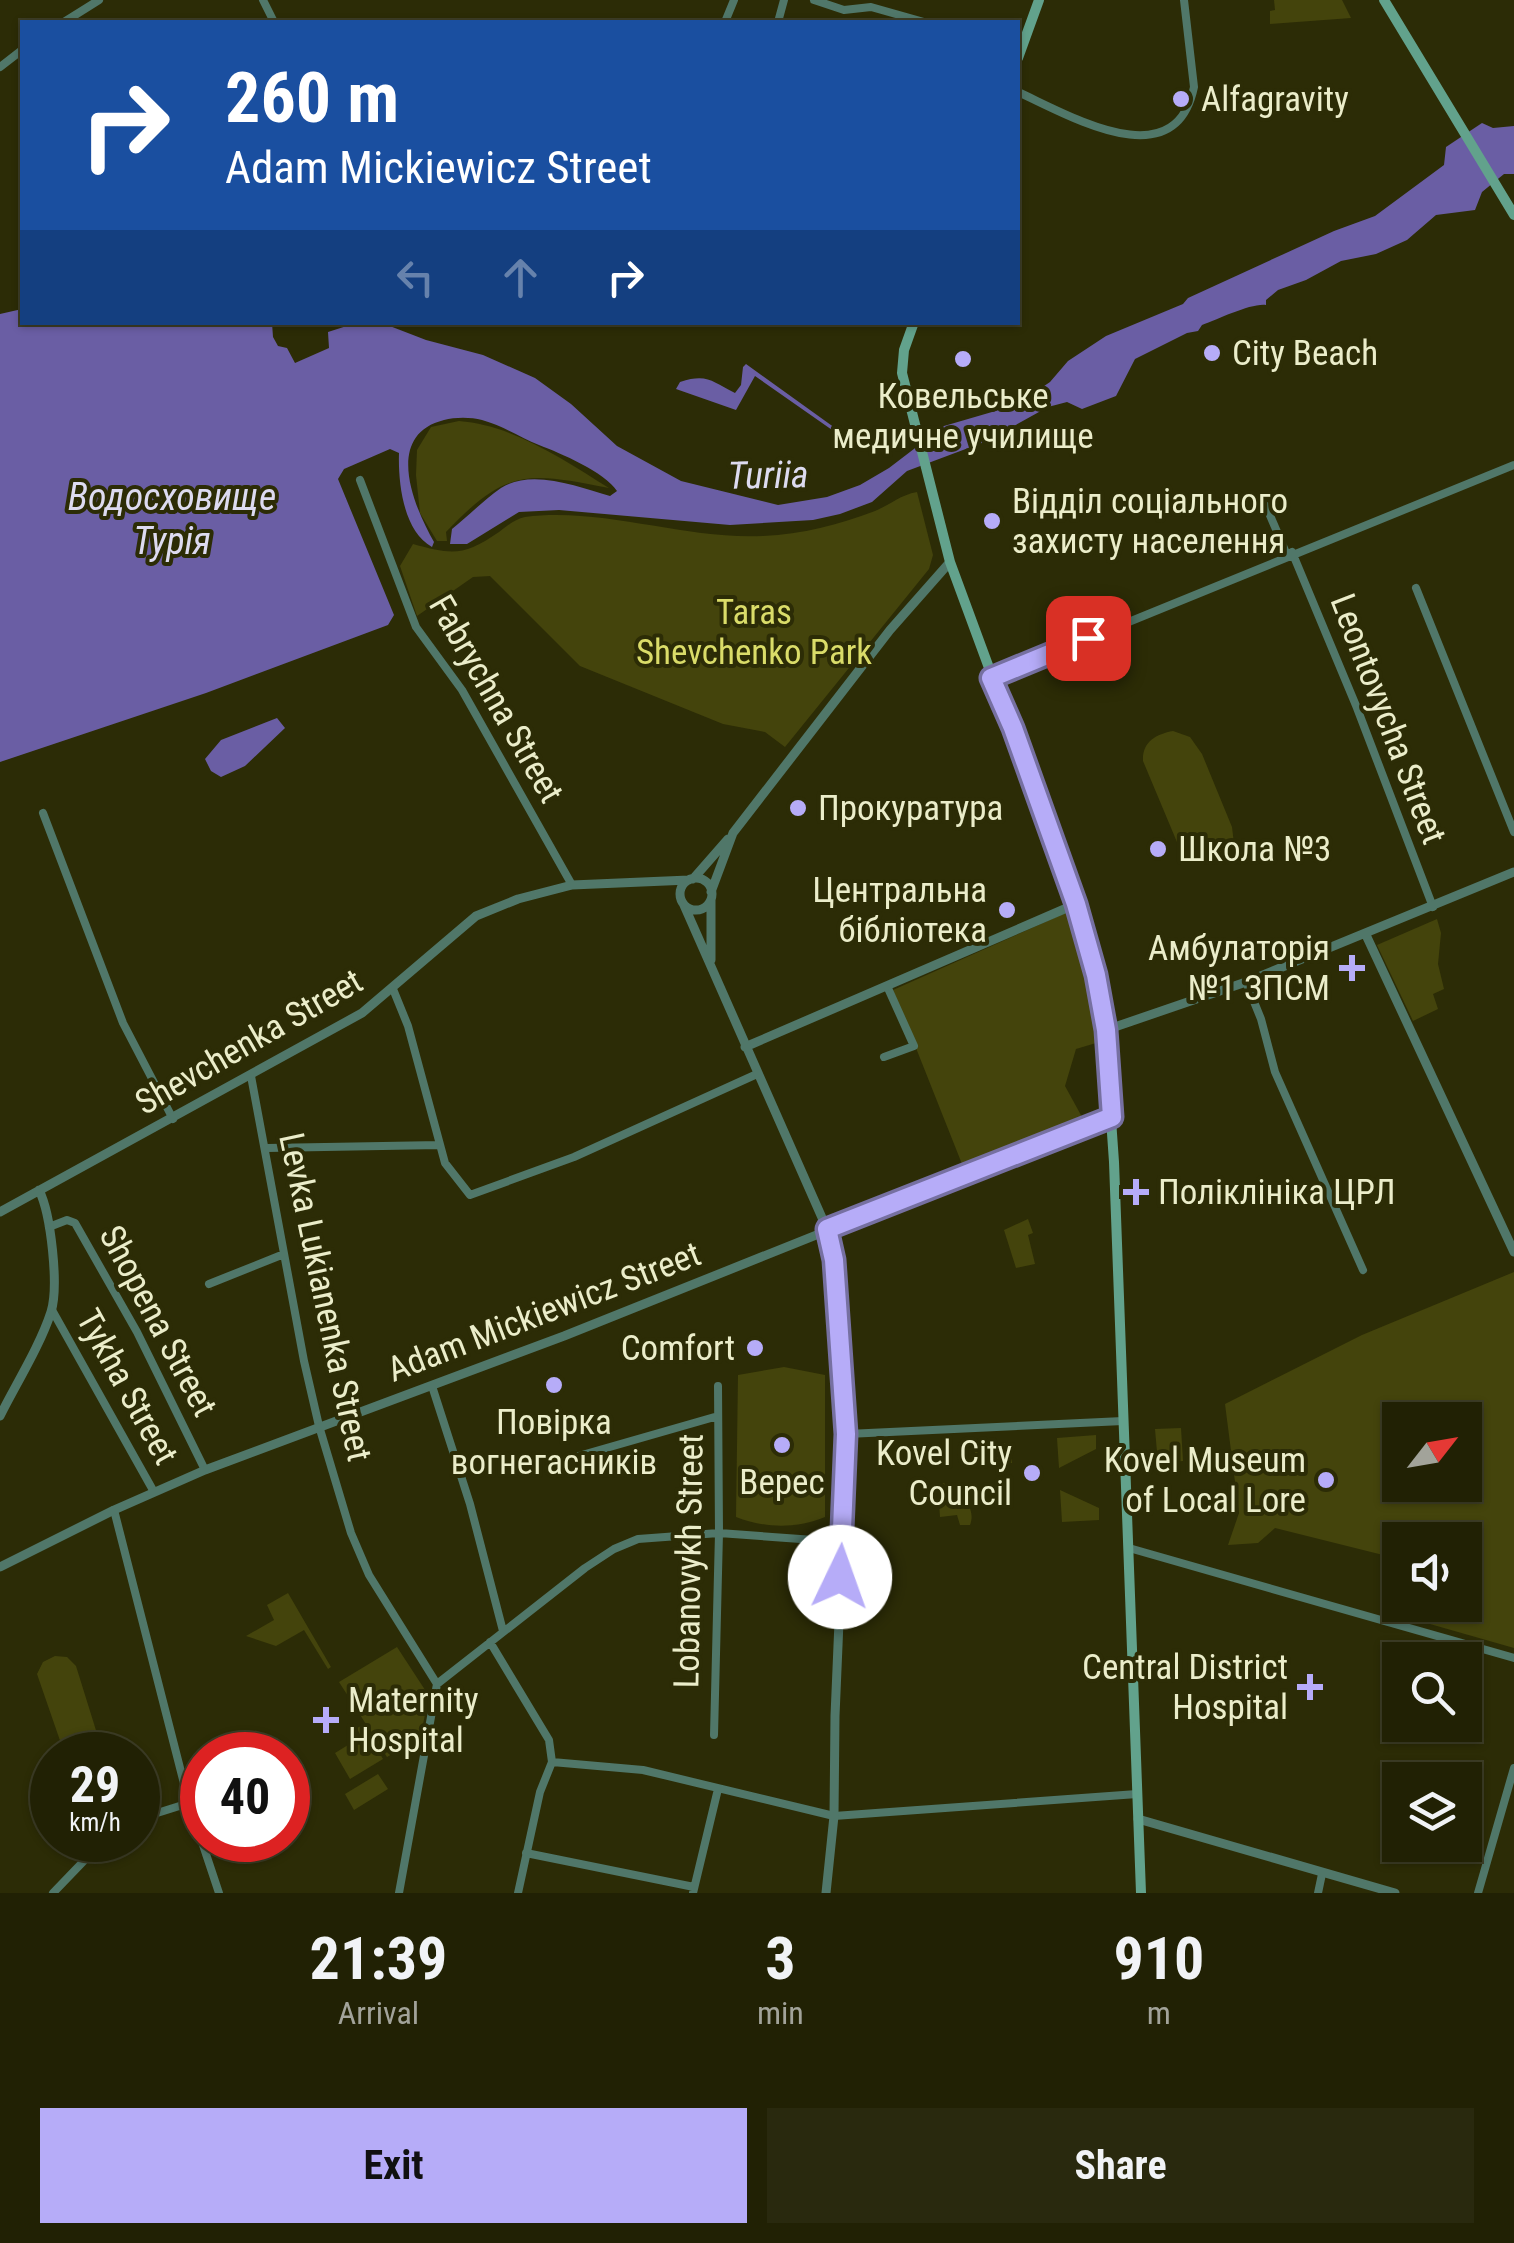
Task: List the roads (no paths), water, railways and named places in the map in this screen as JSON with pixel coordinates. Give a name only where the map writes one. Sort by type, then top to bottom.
[{"type":"main road","points":[[1020,50],[1040,0]]},
{"type":"main road","points":[[1384,0],[1514,215]]},
{"type":"main road","points":[[913,325],[904,350],[902,373],[934,506],[991,678],[1076,904],[1096,975],[1106,1030],[1141,1893]]},
{"type":"street","points":[[67,20],[99,0]]},
{"type":"street","points":[[814,0],[844,10],[871,7],[917,20]]},
{"type":"street","points":[[1020,93],[1093,128],[1114,133],[1164,134],[1192,101],[1194,87],[1184,0]]},
{"type":"street","points":[[0,67],[20,52]]},
{"type":"street","points":[[991,678],[1514,464]]},
{"type":"street","name":"Fabrychna Street","points":[[360,480],[416,627],[462,690],[572,885]]},
{"type":"street","name":"Leontovycha Street","points":[[1266,506],[1357,708],[1433,907]]},
{"type":"street","points":[[826,1893],[834,1816],[846,1434],[834,1260],[827,1229],[682,901],[682,888],[733,833],[890,630],[950,562]]},
{"type":"street","points":[[1416,588],[1514,832]]},
{"type":"street","points":[[42,814],[124,1023],[173,1119]]},
{"type":"street","points":[[659,883],[691,910],[702,909],[733,833]]},
{"type":"street","points":[[1106,1030],[1246,982],[1514,872]]},
{"type":"street","points":[[691,880],[703,880],[711,894],[711,968]]},
{"type":"street","name":"Shevchenka Street","points":[[0,1212],[362,1013],[476,916],[572,885],[691,880]]},
{"type":"street","points":[[745,1047],[1076,904]]},
{"type":"street","points":[[1366,935],[1514,1251]]},
{"type":"street","points":[[1246,982],[1261,1019],[1274,1072],[1363,1270]]},
{"type":"street","points":[[884,1057],[914,1046],[887,986]]},
{"type":"street","points":[[393,989],[408,1026],[446,1163],[470,1195],[574,1157],[757,1074]]},
{"type":"street","name":"Levka Lukianenka Street","points":[[251,1076],[319,1426],[351,1534],[369,1575],[437,1684]]},
{"type":"street","name":"Adam Mickiewicz Street","points":[[0,1567],[204,1470],[697,1284],[1112,1117]]},
{"type":"street","points":[[267,1148],[440,1145]]},
{"type":"street","points":[[0,1416],[52,1310],[50,1227],[38,1190]]},
{"type":"street","name":"Shopena Street","points":[[50,1227],[67,1220],[75,1223],[137,1332],[204,1470]]},
{"type":"street","points":[[209,1284],[284,1254]]},
{"type":"street","name":"Tykha Street","points":[[52,1310],[154,1492]]},
{"type":"street","points":[[432,1386],[470,1504],[503,1631]]},
{"type":"street","name":"Lobanovykh Street","points":[[714,1735],[718,1386]]},
{"type":"street","points":[[574,1458],[718,1416]]},
{"type":"street","points":[[846,1434],[1123,1422]]},
{"type":"street","points":[[114,1510],[180,1764]]},
{"type":"street","points":[[399,1893],[437,1684],[503,1631],[614,1549],[663,1535],[718,1533],[842,1542]]},
{"type":"street","points":[[1129,1548],[1514,1658]]},
{"type":"street","points":[[490,1642],[549,1740],[552,1762],[540,1792],[518,1893]]},
{"type":"street","points":[[552,1762],[643,1770],[834,1816],[1137,1794]]},
{"type":"street","points":[[1478,1893],[1514,1768]]},
{"type":"street","points":[[526,1853],[693,1890],[718,1789]]},
{"type":"street","points":[[1138,1818],[1395,1893]]},
{"type":"street","points":[[53,1893],[83,1862]]},
{"type":"street","points":[[209,1862],[219,1893]]},
{"type":"street","points":[[1318,1893],[1322,1874]]},
{"type":"water","name":"Водосховище Турія","points":[[1482,123],[1493,128],[1514,126],[1514,174],[1504,174],[1482,192],[1475,210],[1436,215],[1407,240],[1376,254],[1341,261],[1278,290],[1266,300],[1266,305],[1202,325],[1198,331],[1135,359],[1116,396],[1082,409],[1067,402],[1048,407],[987,441],[907,471],[872,502],[840,514],[813,520],[730,525],[559,510],[519,512],[467,544],[450,544],[452,529],[513,482],[555,481],[610,496],[617,491],[581,464],[482,420],[458,418],[425,428],[414,440],[409,473],[418,509],[434,542],[432,547],[414,530],[404,505],[399,453],[390,449],[344,469],[338,479],[394,615],[388,625],[206,693],[0,762],[0,314],[20,309],[20,325],[272,325],[278,346],[287,348],[295,363],[329,348],[328,332],[350,325],[387,325],[483,355],[535,378],[617,446],[681,481],[778,505],[827,497],[860,485],[944,426],[1016,405],[1050,382],[1068,361],[1106,336],[1183,304],[1188,298],[1334,231],[1375,216],[1444,165],[1446,147]]},
{"type":"water","points":[[746,364],[845,439],[755,376],[736,410],[676,389],[680,382],[704,379],[735,393]]},
{"type":"water","points":[[277,718],[285,728],[245,766],[221,777],[211,771],[205,759],[221,740]]},
{"type":"place","name":"Alfagravity","points":[[1181,99]]},
{"type":"place","name":"City Beach","points":[[1212,353]]},
{"type":"place","name":"Ковельське медичне училище","points":[[963,359]]},
{"type":"place","name":"Відділ соціального захисту населення","points":[[992,521]]},
{"type":"place","name":"Прокуратура","points":[[798,808]]},
{"type":"place","name":"Школа №3","points":[[1158,849]]},
{"type":"place","name":"Центральна бібліотека","points":[[1007,910]]},
{"type":"place","name":"Амбулаторія №1 ЗПСМ","points":[[1352,968]]},
{"type":"place","name":"Поліклініка ЦРЛ","points":[[1136,1192]]},
{"type":"place","name":"Comfort","points":[[755,1348]]},
{"type":"place","name":"Повірка вогнегасників","points":[[554,1385]]},
{"type":"place","name":"Верес","points":[[782,1445]]},
{"type":"place","name":"Kovel City Council","points":[[1032,1473]]},
{"type":"place","name":"Kovel Museum of Local Lore","points":[[1326,1480]]},
{"type":"place","name":"Central District Hospital","points":[[1310,1687]]},
{"type":"place","name":"Maternity Hospital","points":[[326,1720]]},
{"type":"water label","name":"Turiia","points":[[768,475]]},
{"type":"park label","name":"Taras Shevchenko Park","points":[[754,632]]}]
